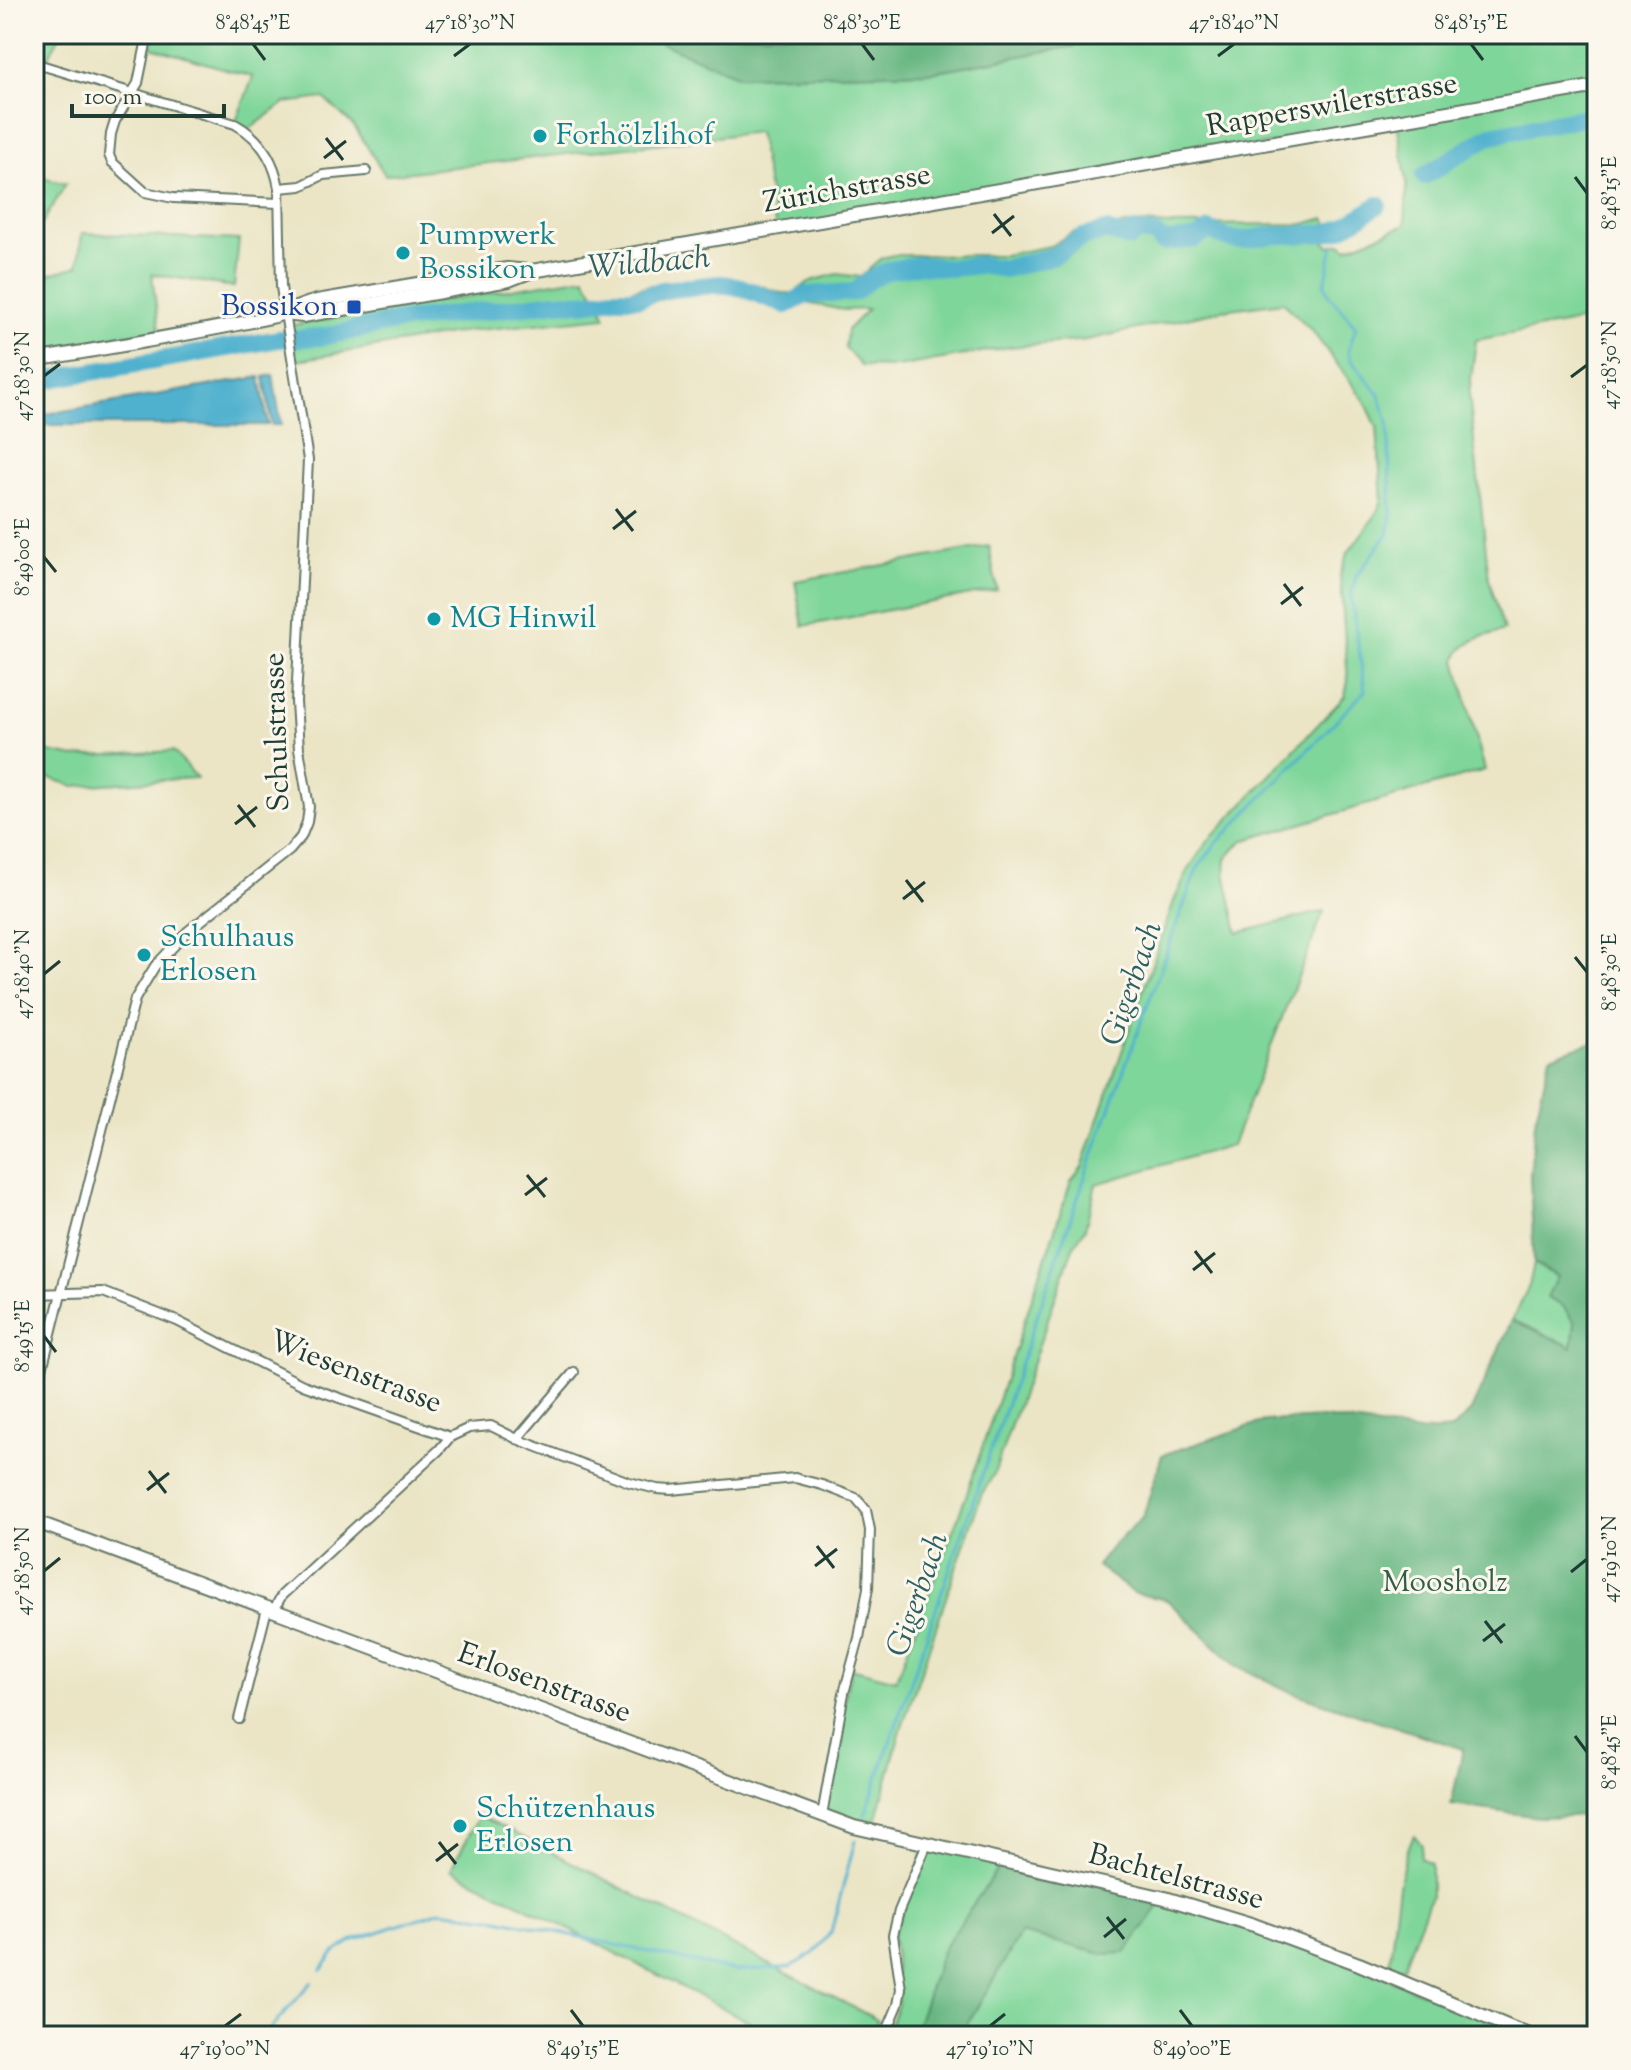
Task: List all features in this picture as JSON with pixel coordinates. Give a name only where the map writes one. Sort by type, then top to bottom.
[{"type":"main road","name":"Rapperswilerstrasse","points":[[1171,161],[1597,86]]},
{"type":"main road","name":"Zürichstrasse","points":[[34,360],[284,314],[307,303],[438,280],[507,269],[532,271],[1171,161]]},
{"type":"main road","name":"Erlosenstrasse","points":[[34,1521],[796,1805]]},
{"type":"main road","name":"Bachtelstrasse","points":[[796,1805],[863,1829],[1165,1898],[1254,1925],[1371,1968],[1531,2036]]},
{"type":"street","points":[[148,34],[138,83],[115,121],[109,155],[118,169],[145,192],[173,198],[279,203]]},
{"type":"street","points":[[34,63],[223,120],[247,131],[272,162],[279,188],[301,186],[323,175],[366,171]]},
{"type":"street","name":"Schulstrasse","points":[[34,1401],[135,999],[155,966],[187,932],[290,850],[301,837],[307,822],[309,807],[299,749],[296,702],[308,460],[280,283],[279,188]]},
{"type":"street","name":"Wiesenstrasse","points":[[34,1294],[103,1292],[177,1321],[303,1385],[450,1437],[469,1428],[491,1426],[629,1482],[657,1489],[795,1478],[856,1498],[866,1510],[870,1530],[868,1588],[844,1693],[822,1815]]},
{"type":"street","points":[[517,1439],[574,1372]]},
{"type":"street","points":[[239,1719],[270,1610],[282,1595],[450,1437]]},
{"type":"street","points":[[885,2036],[901,1989],[893,1935],[899,1911],[927,1844]]},
{"type":"green space","points":[[34,34],[61,34],[43,67],[34,63]]},
{"type":"green space","points":[[155,34],[640,34],[739,76],[932,72],[1124,37],[1125,34],[1597,34],[1597,318],[1476,340],[1469,394],[1489,579],[1504,630],[1469,643],[1456,660],[1485,770],[1242,841],[1226,859],[1225,873],[1238,933],[1324,911],[1232,1145],[1096,1184],[1085,1229],[1073,1247],[994,1474],[981,1495],[900,1733],[873,1832],[822,1815],[851,1668],[896,1680],[966,1496],[1071,1181],[1082,1167],[1174,901],[1190,867],[1208,841],[1345,696],[1348,681],[1340,575],[1347,554],[1375,516],[1382,501],[1377,427],[1365,401],[1312,331],[1283,302],[1222,310],[1087,340],[1009,347],[897,367],[861,366],[845,348],[847,330],[868,309],[844,310],[806,303],[793,310],[728,292],[680,295],[638,305],[601,306],[606,317],[467,331],[293,361],[286,326],[585,277],[594,293],[722,278],[793,293],[811,281],[837,274],[860,277],[882,258],[893,255],[1004,255],[1050,246],[1074,232],[1142,223],[1304,224],[1325,218],[1330,228],[1318,232],[1322,240],[1329,246],[1341,243],[1347,248],[1405,225],[1407,184],[1397,122],[776,229],[758,132],[385,175],[354,126],[324,98],[285,103],[247,131],[235,124],[253,77],[151,47]]},
{"type":"green space","points":[[640,34],[1125,34],[1125,37],[932,72],[739,76]]},
{"type":"green space","points":[[34,176],[66,184],[34,237]]},
{"type":"green space","points":[[82,233],[239,240],[234,287],[152,274],[160,339],[34,359],[34,272],[40,277],[78,266]]},
{"type":"green space","points":[[989,546],[997,590],[803,626],[795,581]]},
{"type":"green space","points":[[34,749],[75,757],[173,751],[197,778],[74,786],[34,773]]},
{"type":"green space","name":"Moosholz","points":[[1597,1041],[1597,1815],[1539,1817],[1451,1805],[1463,1749],[1291,1692],[1235,1665],[1167,1600],[1134,1593],[1097,1566],[1114,1544],[1143,1517],[1162,1455],[1265,1421],[1324,1418],[1420,1432],[1451,1430],[1471,1411],[1512,1320],[1572,1347],[1575,1323],[1563,1306],[1547,1298],[1557,1276],[1534,1264],[1530,1176],[1535,1122],[1550,1056]]},
{"type":"green space","points":[[1534,1264],[1557,1276],[1563,1306],[1575,1323],[1572,1347],[1512,1320],[1529,1286]]},
{"type":"green space","points":[[479,1816],[878,2020],[869,2036],[777,2036],[451,1869]]},
{"type":"green space","points":[[1414,1835],[1422,1845],[1420,1858],[1431,1864],[1431,1896],[1403,1968],[1389,1964],[1403,1864]]},
{"type":"green space","points":[[927,1844],[1003,1861],[943,1949],[913,2036],[885,2036],[898,2005],[893,1935]]},
{"type":"green space","points":[[1003,1861],[1165,1898],[1125,1953],[1103,1954],[1021,1933],[963,2031],[957,2036],[913,2036],[943,1949]]},
{"type":"green space","points":[[1165,1898],[1254,1925],[1531,2036],[957,2036],[1021,1933],[1103,1954]]},
{"type":"water","points":[[273,375],[281,425],[272,425],[264,377]]},
{"type":"water","points":[[260,377],[268,425],[35,425],[34,416]]},
{"type":"waterway","points":[[338,34],[345,37]]},
{"type":"waterway","name":"Wildbach","points":[[1424,176],[1491,135],[1597,115]]},
{"type":"waterway","name":"Wildbach","points":[[34,382],[279,339],[321,337],[394,322],[557,302],[639,298],[662,290],[721,284],[740,287],[786,305],[806,295],[855,292],[869,280],[889,270],[919,265],[950,268],[981,265],[1004,269],[1054,256],[1083,237],[1106,231],[1130,238],[1135,231],[1155,234],[1162,242],[1195,239],[1209,230],[1238,240],[1315,234],[1341,228],[1378,205]]},
{"type":"waterway","name":"Gigerbach","points":[[865,1815],[1086,1174],[1197,869],[1215,845],[1365,691],[1351,596],[1356,576],[1388,534],[1391,513],[1388,421],[1378,393],[1348,352],[1356,327],[1329,295],[1325,285],[1333,245]]},
{"type":"waterway","name":"Gigerbach","points":[[321,1970],[334,1953],[351,1941],[441,1911],[498,1919],[735,1971],[790,1967],[814,1953],[831,1932],[855,1841]]},
{"type":"waterway","name":"Gigerbach","points":[[264,2036],[312,1982]]},
{"type":"place","name":"Forhölzlihof","points":[[540,136]]},
{"type":"place","name":"Pumpwerk Bossikon","points":[[403,253]]},
{"type":"place","name":"Bossikon","points":[[354,307]]},
{"type":"place","name":"MG Hinwil","points":[[434,619]]},
{"type":"place","name":"Schulhaus Erlosen","points":[[144,955]]},
{"type":"place","name":"Schützenhaus Erlosen","points":[[460,1826]]}]
